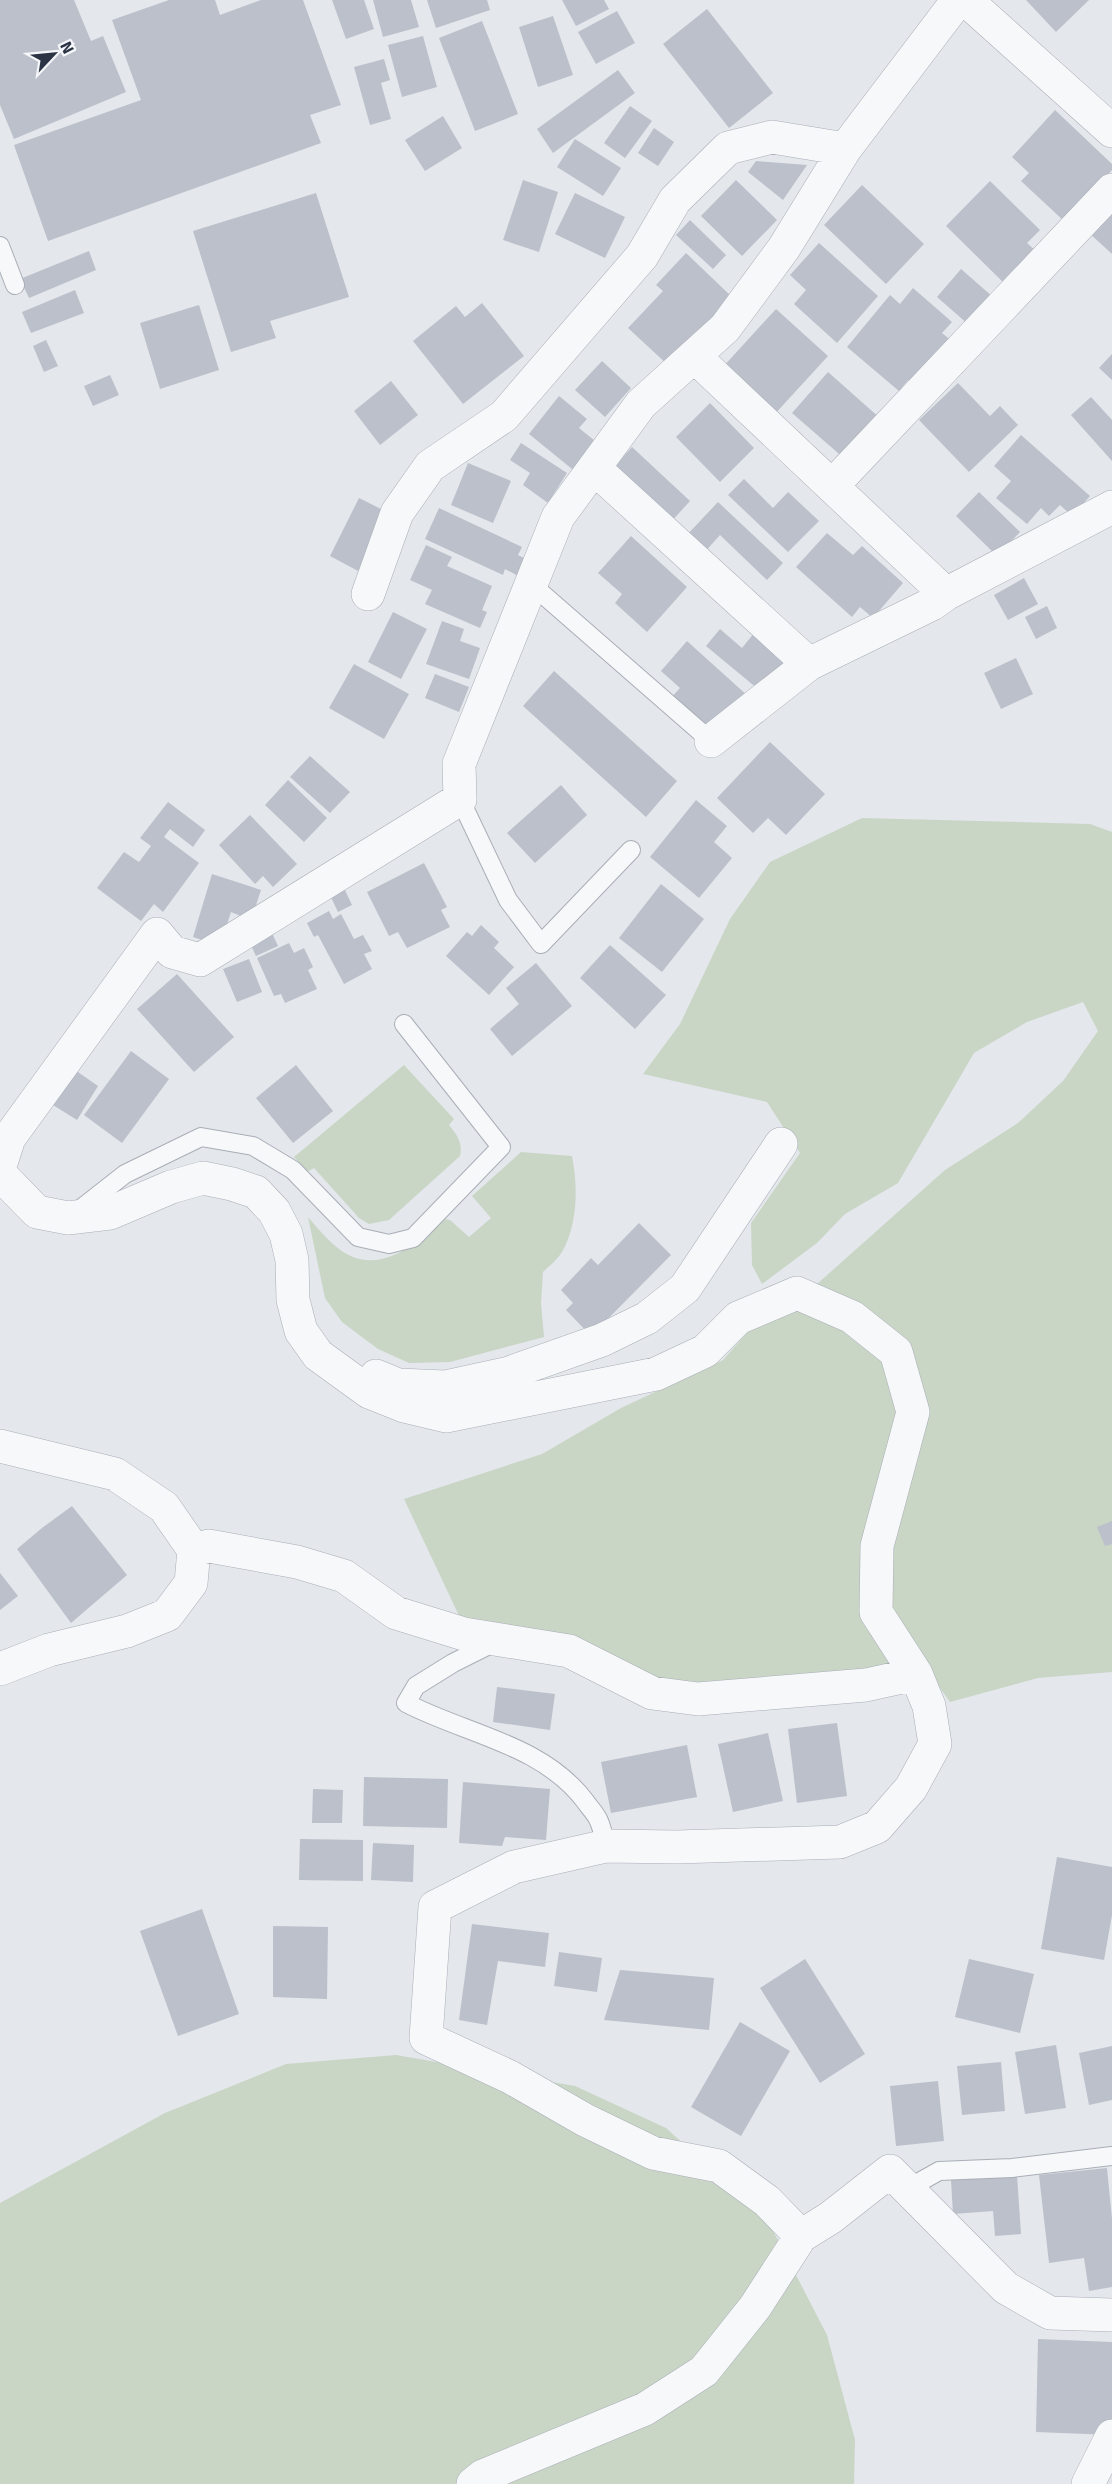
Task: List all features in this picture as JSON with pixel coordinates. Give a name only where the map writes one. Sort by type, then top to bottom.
[{"type":"street","points":[[0,1166],[9,1138],[157,934],[172,952],[200,960],[460,799],[459,764],[558,517],[641,404],[725,328],[784,248],[845,149],[958,0]]},
{"type":"street","points":[[966,0],[1112,131]]},
{"type":"street","points":[[368,594],[396,513],[424,472],[504,416],[642,256],[675,200],[728,148],[772,137],[845,149]]},
{"type":"street","points":[[832,486],[1112,190]]},
{"type":"street","points":[[694,356],[946,594]]},
{"type":"street","points":[[594,468],[809,664]]},
{"type":"street","points":[[711,741],[809,664],[932,604],[946,594],[1112,507]]},
{"type":"street","points":[[318,1355],[398,1385],[445,1388],[509,1373],[602,1340],[647,1318],[685,1288],[782,1144]]},
{"type":"street","points":[[0,1174],[38,1212],[68,1218],[110,1213],[171,1187],[203,1178],[255,1192],[274,1211],[286,1234],[292,1260],[293,1300],[302,1331],[318,1355],[369,1392],[404,1406],[446,1416],[656,1374],[705,1351],[738,1318],[797,1293],[852,1317],[896,1352],[913,1412],[877,1546],[876,1612],[916,1674],[929,1706],[935,1744],[911,1788],[877,1827],[840,1842],[677,1847],[606,1846],[514,1867],[435,1907],[426,2038],[510,2077],[585,2120],[653,2153],[719,2166],[767,2201],[801,2236]]},
{"type":"street","points":[[0,1446],[115,1474],[164,1507],[194,1550],[191,1583],[167,1615],[127,1631],[49,1650],[0,1670]]},
{"type":"street","points":[[194,1550],[209,1546],[297,1562],[344,1576],[396,1613],[464,1634],[569,1651],[652,1693],[698,1699],[866,1685],[916,1674]]},
{"type":"street","points":[[473,2484],[483,2476],[645,2409],[704,2371],[755,2307],[801,2236],[830,2218],[890,2171],[1005,2288],[1050,2313],[1112,2315]]},
{"type":"street","points":[[1088,2484],[1112,2436]]},
{"type":"lane","points":[[0,246],[15,285]]},
{"type":"lane","points":[[531,584],[711,741]]},
{"type":"lane","points":[[460,799],[508,900],[541,944],[631,850]]},
{"type":"lane","points":[[68,1218],[125,1174],[201,1137],[253,1146],[292,1170],[358,1237],[389,1244],[413,1238],[501,1147],[404,1024]]},
{"type":"lane","points":[[499,1640],[453,1663],[416,1686],[405,1703],[430,1716],[510,1746],[548,1766],[573,1786],[598,1819],[606,1846]]},
{"type":"lane","points":[[907,2189],[939,2171],[1012,2168],[1112,2156]]},
{"type":"green space","points":[[862,818],[1090,824],[1112,832],[1112,1672],[1038,1678],[950,1702],[923,1664],[722,1684],[660,1679],[462,1622],[404,1499],[542,1454],[621,1408],[723,1360],[752,1327],[798,1301],[945,1170],[1018,1123],[1063,1081],[1098,1031],[1083,1002],[1027,1022],[974,1053],[898,1183],[845,1214],[817,1243],[762,1284],[752,1265],[751,1223],[800,1153],[767,1102],[643,1074],[680,1024],[730,919],[770,862]]},
{"type":"green space","points":[[404,1065],[454,1119],[449,1125],[459,1139],[460,1156],[389,1220],[369,1224],[359,1218],[314,1168],[307,1172],[294,1157]]},
{"type":"green space","points":[[521,1152],[572,1156],[574,1168],[576,1192],[571,1229],[560,1255],[543,1272],[541,1303],[544,1337],[450,1362],[409,1363],[378,1349],[342,1322],[325,1298],[308,1217],[333,1244],[348,1255],[363,1260],[378,1260],[406,1249],[445,1219],[450,1220],[469,1237],[491,1218],[472,1196]]},
{"type":"green space","points":[[396,2055],[575,2086],[666,2128],[768,2221],[827,2335],[855,2440],[854,2484],[0,2484],[0,2203],[165,2113],[286,2064]]},
{"type":"building","points":[[0,0],[74,0],[91,41],[103,36],[126,92],[14,139],[0,105]]},
{"type":"building","points":[[169,0],[215,0],[220,15],[261,0],[303,0],[341,105],[310,115],[321,143],[48,241],[14,145],[141,100],[112,20]]},
{"type":"building","points":[[332,0],[364,0],[374,29],[346,39]]},
{"type":"building","points":[[373,0],[411,0],[419,27],[383,37]]},
{"type":"building","points":[[427,0],[487,0],[490,10],[436,28]]},
{"type":"building","points":[[562,0],[604,0],[609,9],[576,26]]},
{"type":"building","points":[[1026,0],[1089,0],[1056,32]]},
{"type":"building","points":[[707,9],[773,93],[729,128],[663,44]]},
{"type":"building","points":[[617,11],[635,43],[596,64],[578,32]]},
{"type":"building","points":[[553,16],[573,75],[538,87],[519,27]]},
{"type":"building","points":[[482,21],[518,114],[475,131],[439,38]]},
{"type":"building","points":[[423,36],[437,87],[402,97],[388,45]]},
{"type":"building","points":[[384,59],[390,80],[381,83],[391,119],[370,125],[354,67]]},
{"type":"building","points":[[618,70],[635,93],[553,153],[537,129]]},
{"type":"building","points":[[630,106],[652,121],[625,158],[604,143]]},
{"type":"building","points":[[1055,110],[1112,164],[1112,170],[1064,221],[1021,181],[1029,173],[1012,157]]},
{"type":"building","points":[[443,116],[462,148],[425,171],[405,140]]},
{"type":"building","points":[[654,128],[674,142],[658,166],[638,153]]},
{"type":"building","points":[[575,139],[621,168],[603,196],[557,167]]},
{"type":"building","points":[[756,161],[807,165],[783,200],[748,172]]},
{"type":"building","points":[[523,180],[558,192],[539,252],[503,240]]},
{"type":"building","points":[[736,180],[777,220],[742,256],[701,216]]},
{"type":"building","points":[[990,181],[1040,230],[1027,243],[1037,252],[1006,285],[946,226]]},
{"type":"building","points":[[862,185],[924,244],[886,284],[824,225]]},
{"type":"building","points":[[316,193],[349,297],[270,321],[276,338],[231,352],[193,231]]},
{"type":"building","points":[[575,193],[625,217],[605,258],[555,234]]},
{"type":"building","points":[[1112,206],[1112,254],[1088,232]]},
{"type":"building","points":[[690,220],[726,255],[713,269],[676,235]]},
{"type":"building","points":[[819,243],[878,296],[837,343],[794,304],[806,290],[790,275]]},
{"type":"building","points":[[89,251],[96,270],[29,298],[20,279]]},
{"type":"building","points":[[686,253],[733,298],[669,366],[628,328],[663,291],[656,285]]},
{"type":"building","points":[[961,269],[993,297],[969,325],[937,297]]},
{"type":"building","points":[[913,288],[952,322],[942,333],[953,342],[916,386],[908,380],[899,391],[847,347],[890,295],[900,304]]},
{"type":"building","points":[[75,290],[84,313],[31,333],[22,312]]},
{"type":"building","points":[[482,303],[524,356],[463,404],[413,341],[456,306],[465,317]]},
{"type":"building","points":[[199,305],[219,370],[160,389],[140,323]]},
{"type":"building","points":[[776,309],[828,356],[773,416],[722,368]]},
{"type":"building","points":[[46,340],[58,366],[44,372],[33,346]]},
{"type":"building","points":[[1112,354],[1112,380],[1099,368]]},
{"type":"building","points":[[602,361],[631,388],[605,417],[575,390]]},
{"type":"building","points":[[828,372],[881,419],[846,460],[792,413]]},
{"type":"building","points":[[110,375],[119,395],[93,406],[84,386]]},
{"type":"building","points":[[391,381],[418,415],[380,445],[354,411]]},
{"type":"building","points":[[958,383],[990,416],[1000,406],[1018,425],[969,472],[919,420]]},
{"type":"building","points":[[559,396],[587,419],[579,428],[600,445],[577,473],[529,434]]},
{"type":"building","points":[[1091,397],[1112,420],[1112,461],[1071,415]]},
{"type":"building","points":[[710,403],[754,448],[720,482],[676,437]]},
{"type":"building","points":[[1021,435],[1090,496],[1072,516],[1060,505],[1049,516],[1041,508],[1027,524],[996,498],[1011,481],[994,466]]},
{"type":"building","points":[[521,443],[567,473],[548,503],[523,485],[530,473],[510,460]]},
{"type":"building","points":[[632,447],[690,501],[670,523],[612,469]]},
{"type":"building","points":[[468,463],[511,481],[493,523],[451,505]]},
{"type":"building","points":[[744,479],[773,508],[788,492],[819,521],[788,552],[728,495]]},
{"type":"building","points":[[979,492],[1020,532],[997,556],[956,516]]},
{"type":"building","points":[[359,498],[387,512],[358,571],[330,556]]},
{"type":"building","points":[[718,502],[783,563],[767,580],[720,535],[703,554],[685,537]]},
{"type":"building","points":[[439,508],[522,547],[518,555],[528,560],[520,577],[505,569],[503,575],[425,539]]},
{"type":"building","points":[[827,533],[853,555],[862,546],[903,583],[873,618],[860,607],[852,617],[796,567]]},
{"type":"building","points":[[631,536],[687,587],[647,632],[615,603],[622,594],[598,573]]},
{"type":"building","points":[[426,545],[452,557],[447,566],[492,586],[482,610],[487,612],[480,628],[425,604],[432,590],[410,580]]},
{"type":"building","points":[[1024,578],[1038,604],[1008,620],[994,595]]},
{"type":"building","points":[[1047,606],[1057,628],[1036,639],[1025,617]]},
{"type":"building","points":[[393,612],[427,629],[401,679],[368,662]]},
{"type":"building","points":[[442,621],[464,629],[460,641],[480,648],[469,679],[426,664]]},
{"type":"building","points":[[759,627],[795,655],[764,694],[706,646],[720,629],[742,648]]},
{"type":"building","points":[[687,641],[749,697],[711,738],[669,700],[680,688],[661,671]]},
{"type":"building","points":[[1016,658],[1033,694],[1001,709],[984,673]]},
{"type":"building","points":[[354,664],[409,694],[384,739],[329,708]]},
{"type":"building","points":[[554,671],[677,781],[646,817],[523,706]]},
{"type":"building","points":[[435,674],[469,687],[459,712],[425,698]]},
{"type":"building","points":[[770,742],[825,794],[786,835],[768,818],[753,833],[717,798]]},
{"type":"building","points":[[310,756],[350,792],[330,813],[290,777]]},
{"type":"building","points":[[288,780],[327,818],[304,842],[265,805]]},
{"type":"building","points":[[561,785],[587,815],[535,863],[507,833]]},
{"type":"building","points":[[696,800],[727,826],[714,842],[732,858],[699,898],[650,857]]},
{"type":"building","points":[[168,802],[205,830],[193,847],[170,829],[164,837],[199,863],[163,912],[154,904],[141,921],[97,888],[124,852],[139,862],[151,846],[140,838]]},
{"type":"building","points":[[250,815],[297,864],[273,887],[263,876],[255,884],[219,845]]},
{"type":"building","points":[[424,863],[447,907],[441,910],[450,927],[407,948],[398,932],[389,936],[367,892]]},
{"type":"building","points":[[212,874],[261,890],[251,920],[231,912],[220,946],[193,937]]},
{"type":"building","points":[[661,884],[704,919],[662,972],[619,938]]},
{"type":"building","points":[[343,886],[352,905],[338,912],[329,893]]},
{"type":"building","points":[[329,911],[333,919],[341,914],[354,939],[363,935],[372,951],[364,954],[372,969],[344,984],[318,935],[314,937],[307,923]]},
{"type":"building","points":[[481,925],[499,942],[494,948],[514,967],[489,995],[446,956],[467,932],[472,936]]},
{"type":"building","points":[[271,931],[278,946],[256,956],[249,941]]},
{"type":"building","points":[[289,943],[294,953],[304,948],[313,967],[308,970],[317,989],[285,1003],[281,994],[274,996],[257,958]]},
{"type":"building","points":[[610,945],[666,995],[635,1029],[580,978]]},
{"type":"building","points":[[249,959],[262,992],[237,1002],[223,969]]},
{"type":"building","points":[[536,963],[572,1006],[512,1056],[490,1029],[519,1004],[506,988]]},
{"type":"building","points":[[177,974],[234,1037],[194,1072],[137,1009]]},
{"type":"building","points":[[131,1051],[169,1079],[122,1143],[84,1115]]},
{"type":"building","points":[[296,1065],[333,1111],[293,1143],[256,1098]]},
{"type":"building","points":[[75,1070],[98,1086],[77,1120],[53,1105]]},
{"type":"building","points":[[639,1223],[671,1255],[591,1336],[566,1310],[573,1303],[561,1290],[591,1258],[598,1265]]},
{"type":"building","points":[[72,1506],[127,1575],[71,1623],[17,1549]]},
{"type":"building","points":[[1112,1521],[1112,1544],[1105,1546],[1097,1527]]},
{"type":"building","points":[[0,1573],[18,1596],[0,1610]]},
{"type":"building","points":[[497,1687],[555,1694],[550,1730],[493,1722]]},
{"type":"building","points":[[837,1723],[847,1796],[797,1803],[788,1729]]},
{"type":"building","points":[[768,1733],[783,1801],[733,1812],[718,1744]]},
{"type":"building","points":[[687,1745],[697,1797],[611,1813],[601,1762]]},
{"type":"building","points":[[364,1777],[448,1779],[447,1828],[363,1826]]},
{"type":"building","points":[[463,1782],[550,1789],[546,1840],[505,1837],[502,1846],[459,1843]]},
{"type":"building","points":[[313,1789],[343,1790],[342,1823],[312,1823]]},
{"type":"building","points":[[300,1839],[363,1840],[363,1881],[299,1880]]},
{"type":"building","points":[[373,1843],[414,1845],[413,1882],[371,1880]]},
{"type":"building","points":[[1057,1857],[1112,1867],[1112,1915],[1104,1960],[1041,1949]]},
{"type":"building","points":[[202,1909],[239,2014],[178,2036],[140,1931]]},
{"type":"building","points":[[472,1924],[549,1933],[545,1967],[498,1961],[487,2025],[459,2020]]},
{"type":"building","points":[[273,1926],[328,1927],[327,1999],[273,1997]]},
{"type":"building","points":[[559,1952],[602,1958],[597,1992],[554,1986]]},
{"type":"building","points":[[805,1959],[865,2054],[820,2083],[760,1988]]},
{"type":"building","points":[[969,1959],[1034,1974],[1020,2033],[955,2017]]},
{"type":"building","points":[[620,1970],[714,1978],[709,2030],[604,2020]]},
{"type":"building","points":[[740,2022],[790,2051],[741,2136],[691,2107]]},
{"type":"building","points":[[1056,2045],[1066,2108],[1025,2114],[1015,2052]]},
{"type":"building","points":[[1112,2046],[1112,2100],[1089,2105],[1079,2053]]},
{"type":"building","points":[[1001,2062],[1005,2111],[962,2115],[957,2066]]},
{"type":"building","points":[[938,2081],[944,2141],[896,2146],[890,2086]]},
{"type":"building","points":[[1107,2168],[1112,2219],[1112,2287],[1089,2291],[1084,2258],[1049,2263],[1039,2175]]},
{"type":"building","points":[[1017,2175],[1021,2234],[995,2236],[993,2211],[953,2214],[951,2180]]},
{"type":"building","points":[[1038,2339],[1112,2342],[1112,2435],[1036,2432]]}]
